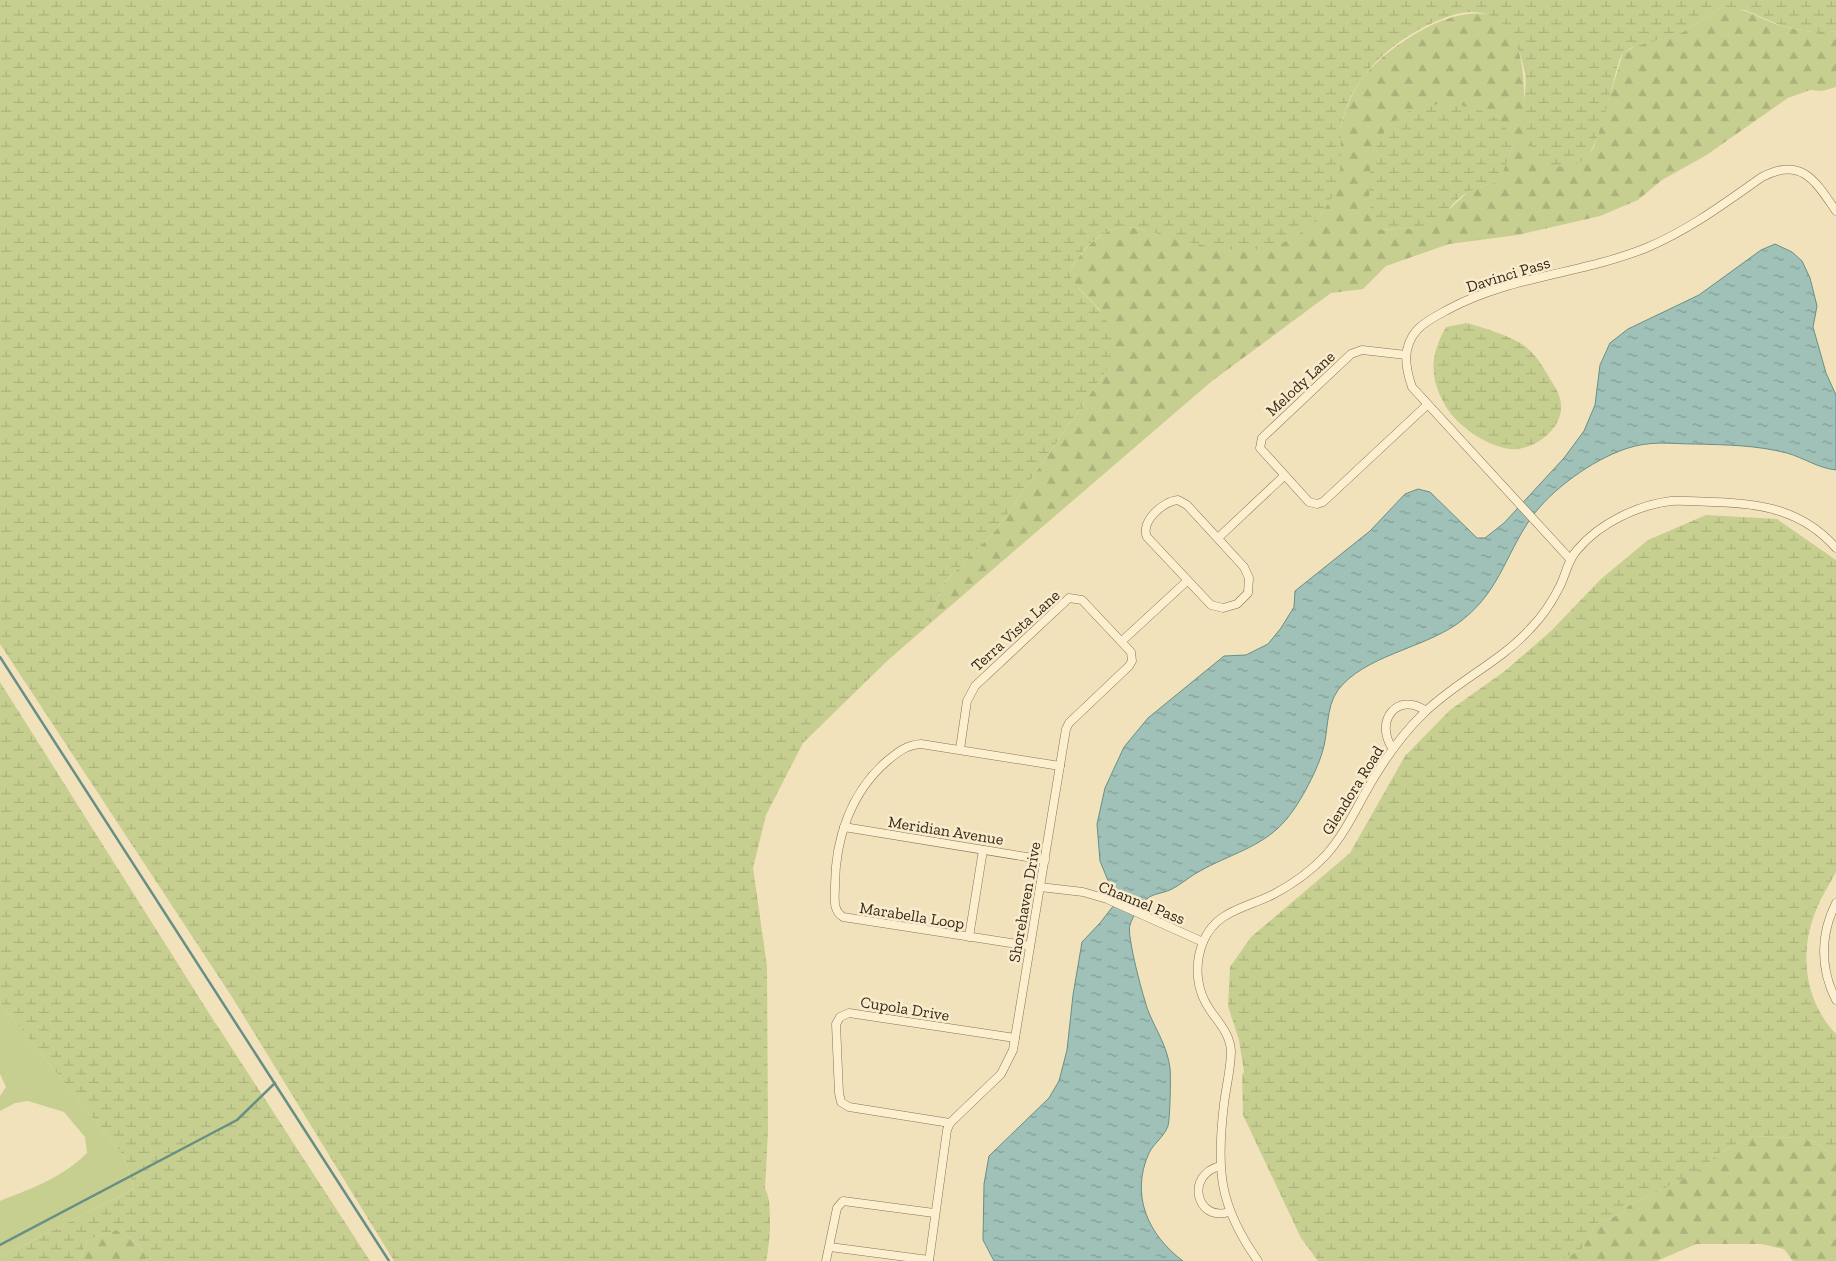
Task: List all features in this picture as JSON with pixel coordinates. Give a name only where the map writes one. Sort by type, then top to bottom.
[{"type":"street","name":"Davinci Pass","points":[[1406,355],[1410,342],[1417,330],[1434,317],[1475,295],[1514,283],[1608,262],[1646,248],[1677,234],[1762,177],[1778,170],[1794,171],[1813,178],[1822,188],[1836,211]]},
{"type":"street","name":"Melody Lane","points":[[1284,476],[1260,448],[1262,438],[1351,354],[1362,350],[1406,355]]},
{"type":"street","points":[[1406,355],[1412,387],[1570,559]]},
{"type":"street","points":[[1218,538],[1284,476],[1309,502],[1320,504],[1427,405]]},
{"type":"street","points":[[1178,500],[1187,505],[1218,538],[1247,573],[1249,588],[1245,597],[1232,607],[1214,607],[1147,537],[1145,529],[1147,522],[1168,503],[1178,500]]},
{"type":"street","name":"Glendora Road","points":[[1258,1261],[1229,1212],[1220,1166],[1230,1051],[1227,1035],[1208,1007],[1199,987],[1197,966],[1203,942],[1221,918],[1289,885],[1321,860],[1345,830],[1393,749],[1426,711],[1515,643],[1529,630],[1552,601],[1570,559],[1577,549],[1594,533],[1611,522],[1653,505],[1672,501],[1749,503],[1771,507],[1810,525],[1827,537],[1836,547]]},
{"type":"street","points":[[1122,641],[1187,580]]},
{"type":"street","name":"Terra Vista Lane","points":[[960,749],[967,701],[975,686],[1065,600],[1072,597],[1082,600],[1122,641]]},
{"type":"street","name":"Shorehaven Drive","points":[[929,1261],[944,1139],[950,1123],[1000,1074],[1010,1058],[1066,729],[1069,723],[1131,663],[1131,652],[1122,641]]},
{"type":"street","points":[[1393,749],[1385,734],[1386,722],[1392,712],[1408,705],[1414,705],[1426,711]]},
{"type":"street","name":"Marabella Loop","points":[[1030,946],[847,919],[839,915],[835,907],[835,878],[844,827],[862,791],[884,764],[899,751],[913,744],[960,749],[1060,766]]},
{"type":"street","name":"Meridian Avenue","points":[[844,827],[1045,860]]},
{"type":"street","points":[[969,937],[983,850]]},
{"type":"street","name":"Channel Pass","points":[[1040,887],[1083,892],[1107,899],[1203,942]]},
{"type":"street","points":[[1836,903],[1828,923],[1824,953],[1830,988],[1836,1000]]},
{"type":"street","name":"Cupola Drive","points":[[950,1123],[849,1107],[842,1102],[838,1094],[836,1024],[840,1017],[849,1013],[1014,1038]]},
{"type":"street","points":[[1220,1166],[1212,1168],[1203,1175],[1198,1185],[1199,1197],[1210,1211],[1216,1214],[1229,1212]]},
{"type":"street","points":[[826,1261],[837,1208],[843,1201],[849,1200],[934,1212]]},
{"type":"street","points":[[830,1248],[929,1261]]},
{"type":"green space","points":[[0,0],[1836,0],[1836,31],[1822,33],[1804,31],[1782,26],[1745,10],[1722,7],[1683,32],[1631,48],[1623,53],[1619,61],[1602,125],[1593,148],[1581,161],[1562,167],[1547,163],[1542,159],[1528,137],[1523,120],[1526,79],[1517,46],[1511,34],[1503,24],[1493,17],[1482,13],[1469,12],[1453,15],[1417,31],[1399,42],[1383,55],[1357,86],[1348,104],[1342,123],[1340,167],[1336,189],[1323,211],[1312,224],[1299,234],[1284,242],[1252,250],[1235,250],[1202,245],[1131,227],[1107,231],[1091,242],[1078,257],[1069,273],[1077,286],[1108,323],[1111,331],[1112,349],[1106,371],[996,530],[944,583],[926,627],[886,662],[803,743],[766,815],[753,868],[767,966],[768,1132],[765,1189],[768,1195],[770,1224],[766,1261],[394,1261],[232,997],[0,644]]},
{"type":"green space","points":[[1722,7],[1738,9],[1795,29],[1816,32],[1836,31],[1836,87],[1822,91],[1810,90],[1788,98],[1705,156],[1662,180],[1638,200],[1600,216],[1518,235],[1449,244],[1386,266],[1363,289],[1331,293],[1212,381],[926,627],[944,583],[996,530],[1106,371],[1100,310],[1072,281],[1069,273],[1078,258],[1092,242],[1108,231],[1126,227],[1146,230],[1312,222],[1322,213],[1345,111],[1361,80],[1386,55],[1403,42],[1441,21],[1460,15],[1478,14],[1495,17],[1505,24],[1512,35],[1521,61],[1524,89],[1523,114],[1589,154],[1594,147],[1623,53],[1644,42],[1683,32]],"holes":[[[1513,144],[1499,181],[1470,190],[1440,218],[1418,228],[1377,230]]]},
{"type":"green space","points":[[1438,104],[1463,106],[1480,110],[1496,118],[1504,125],[1513,144],[1499,183],[1483,186],[1467,193],[1453,204],[1445,218],[1418,228],[1377,230],[1372,216],[1369,184],[1375,152],[1381,138],[1390,125],[1401,115]]},
{"type":"green space","points":[[1467,323],[1505,336],[1526,347],[1539,361],[1555,387],[1561,401],[1557,423],[1544,438],[1536,443],[1518,449],[1500,447],[1481,439],[1464,427],[1445,405],[1436,385],[1434,357],[1446,327]]},
{"type":"green space","points":[[1706,515],[1777,519],[1836,560],[1836,872],[1815,913],[1807,945],[1806,961],[1808,977],[1817,1007],[1836,1034],[1836,1158],[1815,1142],[1797,1138],[1753,1136],[1719,1153],[1698,1172],[1628,1206],[1623,1213],[1596,1224],[1582,1249],[1558,1261],[1318,1261],[1301,1238],[1243,1115],[1242,1075],[1244,1072],[1239,1040],[1228,1006],[1230,967],[1251,937],[1350,853],[1405,756],[1450,710],[1505,671],[1551,631],[1601,579],[1648,540]]},
{"type":"green space","points":[[0,682],[207,1010],[370,1261],[147,1261],[135,1242],[116,1230],[88,1240],[79,1261],[0,1261],[0,1257],[134,1189],[124,1156],[0,1003]]},
{"type":"green space","points":[[0,1003],[124,1156],[134,1189],[0,1257],[0,1201],[57,1176],[87,1153],[85,1137],[64,1112],[28,1101],[15,1103],[0,1111],[0,1096],[6,1087],[0,1074]]},
{"type":"green space","points":[[1753,1136],[1797,1138],[1815,1142],[1836,1158],[1836,1261],[1793,1261],[1784,1249],[1761,1244],[1696,1244],[1657,1261],[1558,1261],[1582,1249],[1596,1224],[1623,1213],[1628,1206],[1697,1172],[1719,1153]]},
{"type":"green space","points":[[116,1230],[135,1242],[147,1261],[79,1261],[88,1240]]},
{"type":"water","points":[[1775,244],[1792,252],[1802,261],[1810,278],[1817,306],[1813,327],[1826,373],[1836,395],[1836,470],[1787,453],[1742,446],[1652,443],[1634,446],[1612,454],[1573,477],[1540,507],[1522,533],[1492,588],[1471,612],[1457,624],[1443,633],[1362,669],[1349,678],[1338,690],[1331,705],[1324,745],[1315,770],[1301,799],[1284,822],[1266,838],[1211,865],[1172,889],[1148,898],[1137,910],[1130,925],[1129,931],[1133,954],[1140,982],[1149,1013],[1167,1053],[1170,1073],[1168,1126],[1149,1153],[1141,1184],[1142,1199],[1146,1213],[1160,1239],[1183,1261],[994,1261],[983,1240],[984,1184],[989,1156],[1049,1098],[1059,1081],[1067,1050],[1073,995],[1082,942],[1114,905],[1109,883],[1100,861],[1097,824],[1105,788],[1124,747],[1148,718],[1224,656],[1246,655],[1268,644],[1294,607],[1295,591],[1370,531],[1405,494],[1418,489],[1430,492],[1477,538],[1485,538],[1504,523],[1564,458],[1584,431],[1595,405],[1600,365],[1610,343],[1628,329],[1699,295],[1761,250]]},
{"type":"waterway","points":[[0,657],[389,1261]]},
{"type":"waterway","points":[[0,1245],[237,1120],[275,1083]]}]
